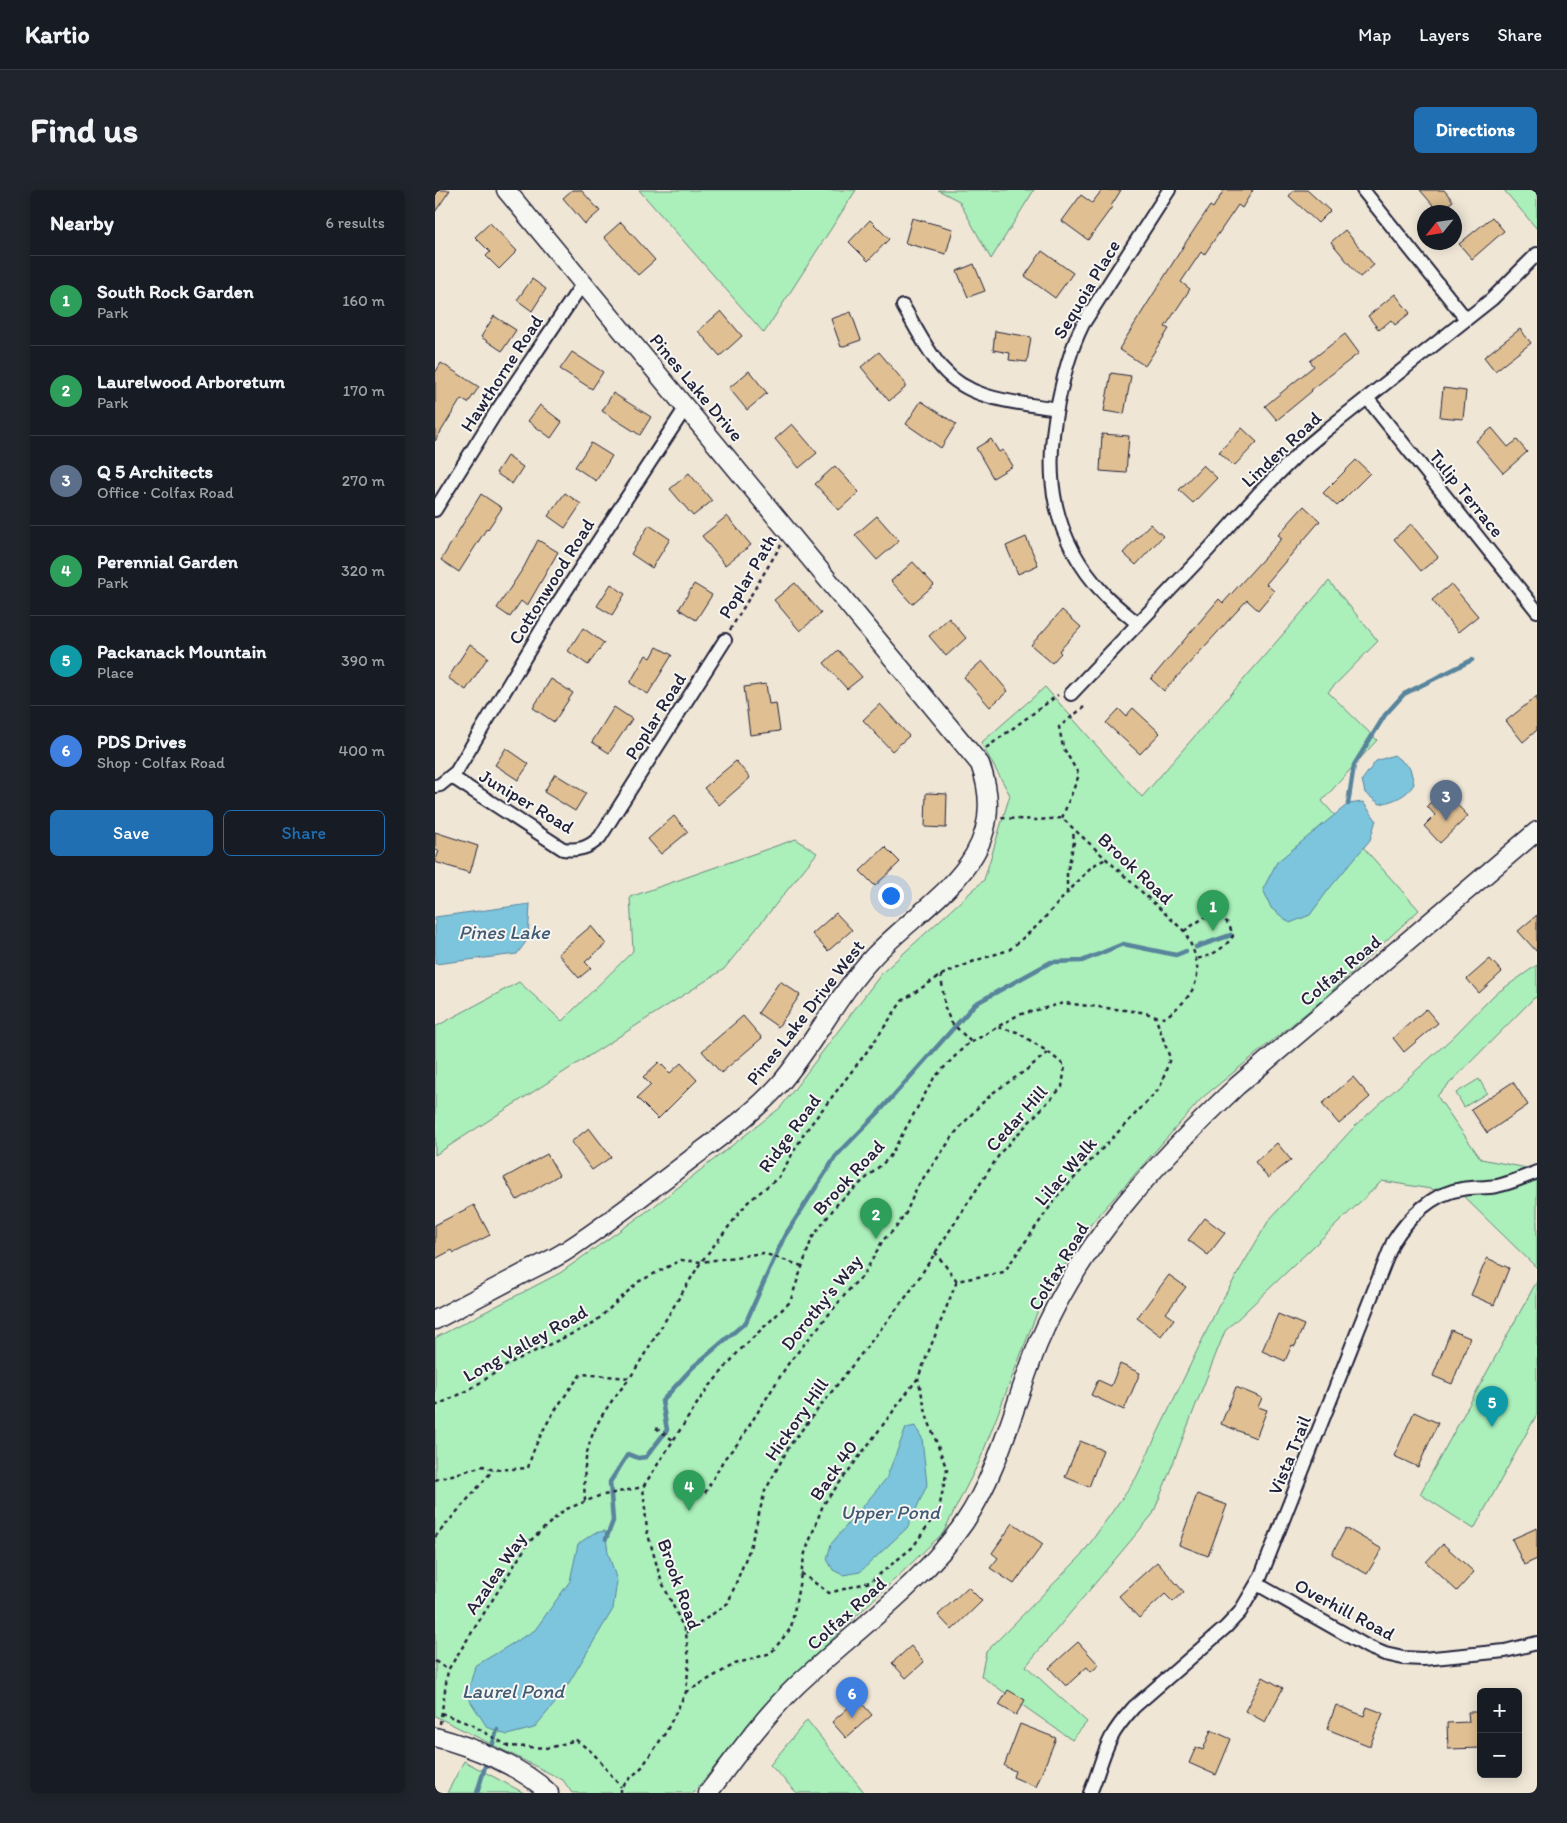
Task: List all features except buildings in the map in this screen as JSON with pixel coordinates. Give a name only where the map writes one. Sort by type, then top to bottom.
[{"type":"street","name":"Pines Lake Drive","points":[[506,190],[855,611]]},
{"type":"street","name":"Sequoia Place","points":[[1138,624],[1105,596],[1085,572],[1064,536],[1056,511],[1052,485],[1052,443],[1066,363],[1073,343],[1083,324],[1169,190]]},
{"type":"street","points":[[1363,190],[1466,319]]},
{"type":"street","name":"Linden Road","points":[[1068,693],[1138,624],[1259,493],[1299,454],[1492,299],[1537,254]]},
{"type":"street","name":"Hawthorne Road","points":[[435,510],[498,409],[583,282]]},
{"type":"street","points":[[903,306],[941,368],[954,380],[969,390],[987,396],[1057,409]]},
{"type":"street","name":"Tulip Terrace","points":[[1367,398],[1537,611]]},
{"type":"street","name":"Cottonwood Road","points":[[452,777],[551,612],[686,407]]},
{"type":"street","name":"Pines Lake Drive West","points":[[435,1320],[568,1250],[643,1196],[760,1104],[779,1085],[795,1064],[863,968],[893,938],[949,889],[975,855],[988,817],[989,798],[980,764],[855,611]]},
{"type":"street","name":"Poplar Road","points":[[616,812],[725,640]]},
{"type":"street","name":"Juniper Road","points":[[435,786],[452,777],[563,849],[583,849],[592,844],[600,837],[616,812]]},
{"type":"street","name":"Colfax Road","points":[[708,1793],[770,1714],[789,1693],[918,1576],[946,1546],[964,1522],[979,1497],[991,1471],[1038,1344],[1070,1280],[1123,1206],[1158,1164],[1196,1124],[1237,1086],[1537,831]]},
{"type":"street","name":"Vista Trail","points":[[1090,1793],[1104,1753],[1121,1721],[1240,1612],[1257,1584],[1393,1242],[1402,1228],[1428,1204],[1444,1195],[1461,1189],[1497,1186],[1519,1180],[1537,1172]]},
{"type":"street","name":"Overhill Road","points":[[1257,1584],[1368,1647],[1385,1654],[1403,1658],[1423,1659],[1505,1651],[1537,1643]]},
{"type":"street","points":[[437,1738],[516,1767],[549,1793]]},
{"type":"path","name":"Poplar Path","points":[[725,640],[789,532]]},
{"type":"path","points":[[981,752],[1068,693]]},
{"type":"path","points":[[995,818],[1037,820],[1062,818],[1079,775],[1063,747],[1059,727],[1084,707]]},
{"type":"path","name":"Brook Road","points":[[621,1787],[642,1767],[666,1732],[686,1692],[689,1661],[686,1633],[661,1580],[647,1531],[643,1487],[704,1393],[739,1351],[790,1302],[812,1238],[838,1203],[889,1158],[934,1078],[971,1042],[1018,1015],[1064,1004],[1141,1012],[1163,1018],[1181,1006],[1193,990],[1197,971],[1192,946],[1184,931],[1062,818]]},
{"type":"path","points":[[1067,894],[1067,873],[1074,842],[1073,828]]},
{"type":"path","name":"Ridge Road","points":[[585,1501],[583,1479],[587,1448],[596,1424],[629,1378],[701,1262],[747,1202],[779,1177],[805,1132],[872,1045],[902,1001],[941,975],[977,960],[1009,950],[1037,926],[1092,866],[1106,859]]},
{"type":"path","points":[[1184,931],[1205,917],[1215,914],[1225,920],[1230,926],[1233,936],[1230,941],[1207,958],[1195,959]]},
{"type":"path","points":[[941,975],[945,1008],[953,1025],[971,1042]]},
{"type":"path","name":"Lilac Walk","points":[[957,1281],[1004,1272],[1059,1194],[1160,1088],[1170,1058],[1155,1016]]},
{"type":"path","name":"Cedar Hill","points":[[935,1252],[1001,1152],[1062,1087],[1065,1066],[1048,1052],[1017,1032],[997,1027]]},
{"type":"path","name":"Dorothy's Way","points":[[705,1493],[724,1459],[739,1442],[789,1364],[853,1285],[863,1276],[883,1240],[895,1229],[906,1213],[917,1187],[956,1132],[994,1092],[1025,1071],[1048,1052]]},
{"type":"path","points":[[935,1252],[957,1281]]},
{"type":"path","name":"Hickory Hill","points":[[686,1633],[728,1604],[750,1548],[765,1492],[790,1445],[909,1293],[935,1252]]},
{"type":"path","name":"Long Valley Road","points":[[435,1406],[467,1391],[512,1362],[593,1324],[638,1282],[681,1260],[701,1262],[766,1254],[802,1266]]},
{"type":"path","name":"Back 40","points":[[686,1692],[735,1664],[771,1653],[791,1628],[805,1553],[823,1505],[918,1378],[957,1281]]},
{"type":"path","points":[[435,1480],[483,1466],[493,1470],[528,1468],[532,1452],[559,1404],[581,1374],[629,1378]]},
{"type":"path","points":[[801,1573],[829,1593],[870,1582],[913,1547],[939,1509],[947,1470],[927,1417],[918,1378]]},
{"type":"path","points":[[656,1428],[673,1440]]},
{"type":"path","points":[[435,1537],[493,1470]]},
{"type":"path","name":"Azalea Way","points":[[437,1738],[448,1670],[529,1542],[564,1510],[603,1495],[643,1487]]},
{"type":"path","points":[[435,1661],[448,1670]]},
{"type":"path","points":[[441,1713],[472,1726],[508,1746],[549,1748],[575,1740],[593,1753],[621,1787],[621,1793]]},
{"type":"green space","points":[[639,190],[856,190],[764,333]]},
{"type":"green space","points":[[938,190],[1034,190],[991,259],[959,201]]},
{"type":"green space","points":[[1504,190],[1537,190],[1537,229]]},
{"type":"green space","points":[[1329,581],[1378,641],[1328,692],[1377,740],[1322,801],[1419,910],[1321,1001],[1202,1098],[1091,1224],[1040,1305],[980,1460],[943,1533],[772,1697],[693,1793],[572,1793],[563,1780],[435,1716],[435,1338],[560,1273],[653,1207],[780,1108],[882,973],[984,880],[1010,795],[981,743],[1045,687],[1142,797]]},
{"type":"green space","points":[[796,839],[817,853],[724,969],[435,1155],[435,1027],[519,982],[562,1021],[633,951],[630,897]]},
{"type":"green space","points":[[1537,965],[1537,997],[1437,1096],[1481,1159],[1537,1170],[1537,1268],[1461,1194],[1382,1181],[1225,1331],[1153,1514],[1026,1666],[1087,1722],[1072,1740],[981,1676],[986,1652],[1081,1556],[1136,1478],[1218,1307],[1269,1220],[1355,1126],[1452,1038],[1494,995]]},
{"type":"green space","points":[[1479,1079],[1487,1093],[1464,1107],[1456,1093]]},
{"type":"green space","points":[[1537,1281],[1537,1414],[1474,1529],[1420,1494]]},
{"type":"green space","points":[[807,1720],[865,1793],[797,1793],[770,1765]]},
{"type":"green space","points":[[464,1761],[524,1793],[447,1793]]},
{"type":"water","points":[[1394,755],[1410,768],[1414,784],[1408,792],[1400,797],[1380,804],[1365,793],[1362,780],[1376,761]]},
{"type":"water","points":[[1363,802],[1376,820],[1370,840],[1310,915],[1290,923],[1271,908],[1263,889],[1277,862],[1348,804]]},
{"type":"water","name":"Pines Lake","points":[[530,904],[528,939],[517,954],[435,964],[435,917]]},
{"type":"water","name":"Upper Pond","points":[[915,1426],[922,1438],[927,1485],[908,1527],[860,1572],[843,1575],[833,1570],[827,1559],[831,1544],[886,1479],[906,1428]]},
{"type":"water","name":"Laurel Pond","points":[[605,1531],[608,1552],[617,1581],[613,1609],[561,1696],[534,1728],[507,1735],[487,1727],[467,1696],[475,1666],[535,1630],[570,1581],[578,1544],[594,1533]]},
{"type":"waterway","points":[[1348,804],[1354,765],[1385,715],[1404,694],[1472,660]]},
{"type":"waterway","points":[[1196,947],[1231,935]]},
{"type":"waterway","points":[[606,1539],[613,1521],[610,1482],[628,1454],[638,1458],[646,1457],[667,1430],[662,1401],[693,1367],[746,1322],[784,1237],[836,1156],[878,1113],[975,1004],[1051,962],[1082,961],[1123,944],[1176,955],[1186,951]]},
{"type":"waterway","points":[[490,1753],[497,1730]]},
{"type":"waterway","points":[[477,1793],[487,1760]]},
{"type":"place","name":"Q 5 Architects","points":[[1446,821]]},
{"type":"place","name":"South Rock Garden","points":[[1213,931]]},
{"type":"place","name":"Laurelwood Arboretum","points":[[876,1239]]},
{"type":"place","name":"Packanack Mountain","points":[[1492,1427]]},
{"type":"place","name":"Perennial Garden","points":[[689,1511]]},
{"type":"place","name":"PDS Drives","points":[[852,1718]]}]
